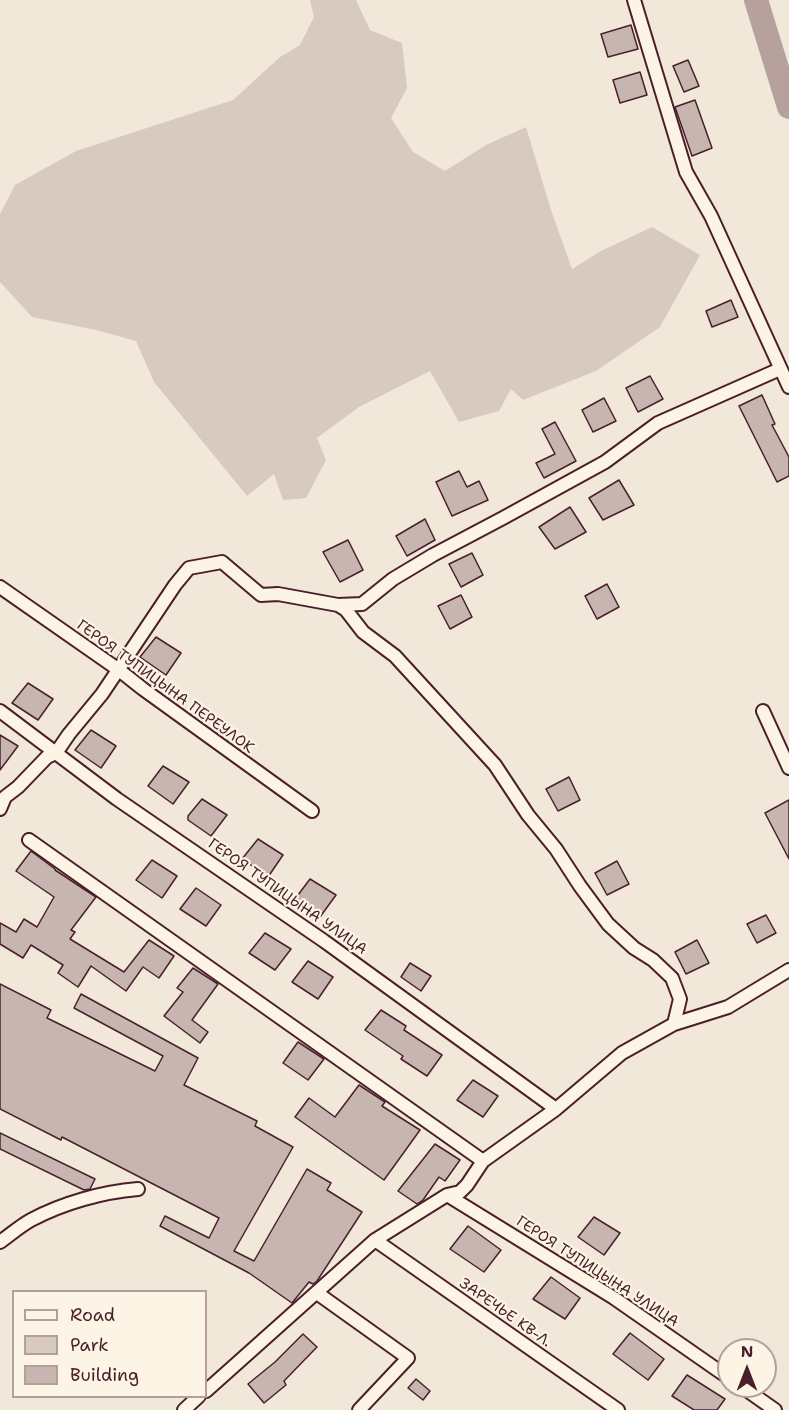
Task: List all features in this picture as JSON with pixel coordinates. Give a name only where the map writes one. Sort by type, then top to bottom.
[{"type":"street","points":[[634,0],[686,172],[711,216],[789,387]]},
{"type":"street","points":[[0,809],[5,797],[18,787],[46,757],[56,753],[102,694],[175,585],[189,568],[222,562],[261,595],[278,594],[338,605],[362,604],[393,579],[433,555],[605,462],[658,423],[780,369]]},
{"type":"street","name":"ГЕРОЯ ТУПИЦЫНА ПЕРЕУЛОК","points":[[0,587],[119,670],[143,690],[312,811]]},
{"type":"street","points":[[338,605],[346,610],[363,632],[400,662],[495,765],[528,815],[556,849],[608,924],[672,978],[680,999],[674,1024]]},
{"type":"street","name":"ГЕРОЯ ТУПИЦЫНА УЛИЦА","points":[[0,711],[117,799],[334,948],[556,1108]]},
{"type":"street","points":[[763,711],[789,768]]},
{"type":"street","points":[[29,840],[483,1161]]},
{"type":"street","points":[[207,1390],[375,1240],[447,1195],[460,1192],[483,1161],[556,1108],[622,1053],[674,1024],[728,1007],[789,970]]},
{"type":"street","points":[[0,1242],[30,1220],[71,1203],[117,1190],[138,1189]]},
{"type":"street","name":"ГЕРОЯ ТУПИЦЫНА УЛИЦА","points":[[447,1195],[614,1298],[717,1370]]},
{"type":"street","name":"ЗАРЕЧЬЕ КВ-Л.","points":[[375,1240],[618,1410]]},
{"type":"street","points":[[317,1293],[408,1358],[359,1410]]},
{"type":"street","points":[[184,1410],[197,1398]]},
{"type":"street","points":[[758,1398],[775,1410]]},
{"type":"green space","points":[[310,0],[356,0],[370,30],[402,43],[407,88],[391,118],[413,152],[445,171],[486,145],[526,127],[572,269],[601,251],[652,227],[700,255],[660,327],[596,371],[523,400],[511,389],[499,411],[459,422],[430,371],[359,407],[317,438],[326,460],[306,498],[283,500],[274,474],[247,496],[154,382],[136,341],[32,317],[0,282],[0,214],[15,185],[76,151],[233,100],[280,57],[300,45],[314,17]]},
{"type":"building","points":[[631,25],[638,49],[608,57],[601,34]]},
{"type":"building","points":[[688,60],[699,86],[684,92],[673,66]]},
{"type":"building","points":[[640,72],[647,95],[620,103],[613,80]]},
{"type":"building","points":[[695,100],[712,148],[692,156],[675,107]]},
{"type":"building","points":[[731,300],[738,317],[712,327],[706,311]]},
{"type":"building","points":[[650,376],[663,399],[638,412],[626,388]]},
{"type":"building","points":[[762,395],[775,424],[772,425],[789,457],[789,476],[777,482],[739,406]]},
{"type":"building","points":[[604,398],[616,421],[593,432],[582,410]]},
{"type":"building","points":[[555,422],[576,461],[544,478],[536,463],[555,454],[542,429]]},
{"type":"building","points":[[459,471],[467,487],[479,481],[488,500],[452,516],[436,482]]},
{"type":"building","points":[[619,480],[634,505],[603,520],[589,498]]},
{"type":"building","points":[[570,507],[586,532],[555,549],[539,527]]},
{"type":"building","points":[[425,519],[435,540],[407,556],[396,536]]},
{"type":"building","points":[[348,540],[363,570],[340,582],[323,552]]},
{"type":"building","points":[[472,553],[483,575],[461,587],[449,564]]},
{"type":"building","points":[[607,584],[619,607],[597,619],[585,596]]},
{"type":"building","points":[[461,595],[472,617],[450,629],[438,606]]},
{"type":"building","points":[[156,637],[181,653],[166,675],[140,657]]},
{"type":"building","points":[[28,683],[53,699],[38,720],[12,703]]},
{"type":"building","points":[[91,730],[116,746],[101,768],[75,750]]},
{"type":"building","points":[[0,735],[18,746],[0,770]]},
{"type":"building","points":[[163,766],[189,782],[173,804],[148,786]]},
{"type":"building","points":[[569,777],[580,800],[558,811],[546,789]]},
{"type":"building","points":[[202,799],[227,815],[211,836],[188,820],[188,816]]},
{"type":"building","points":[[789,800],[789,859],[765,813]]},
{"type":"building","points":[[258,839],[283,855],[268,877],[242,859]]},
{"type":"building","points":[[31,851],[96,897],[71,930],[75,932],[70,939],[124,972],[149,940],[174,956],[159,978],[143,967],[126,991],[91,966],[78,987],[58,973],[63,965],[31,945],[23,958],[0,944],[0,923],[16,932],[24,919],[37,927],[54,897],[16,871]]},
{"type":"building","points":[[152,860],[177,876],[162,898],[136,880]]},
{"type":"building","points":[[617,861],[629,884],[607,895],[595,873]]},
{"type":"building","points":[[310,879],[336,895],[320,917],[295,899]]},
{"type":"building","points":[[196,888],[221,905],[206,926],[180,909]]},
{"type":"building","points":[[766,915],[776,933],[757,943],[747,924]]},
{"type":"building","points":[[265,933],[291,949],[275,970],[249,953]]},
{"type":"building","points":[[697,940],[709,963],[686,974],[675,952]]},
{"type":"building","points":[[308,961],[333,977],[318,999],[292,982]]},
{"type":"building","points":[[410,963],[431,976],[421,991],[401,977]]},
{"type":"building","points":[[193,968],[218,984],[192,1020],[208,1032],[200,1043],[164,1016],[183,992],[177,988]]},
{"type":"building","points":[[0,984],[51,1010],[47,1018],[155,1071],[163,1056],[74,1008],[81,994],[198,1058],[184,1085],[257,1121],[255,1126],[293,1147],[234,1251],[254,1261],[307,1169],[331,1183],[327,1190],[362,1212],[317,1281],[313,1284],[309,1282],[292,1303],[249,1273],[160,1226],[165,1216],[209,1238],[219,1218],[62,1137],[61,1140],[0,1109]]},
{"type":"building","points":[[381,1010],[406,1026],[404,1030],[442,1055],[427,1076],[401,1059],[403,1056],[365,1030]]},
{"type":"building","points":[[298,1042],[324,1059],[308,1080],[283,1063]]},
{"type":"building","points":[[473,1080],[498,1096],[483,1117],[457,1100]]},
{"type":"building","points":[[359,1085],[385,1102],[382,1106],[420,1130],[384,1180],[295,1117],[309,1098],[335,1117]]},
{"type":"building","points":[[0,1133],[95,1179],[90,1189],[84,1190],[0,1149]]},
{"type":"building","points":[[435,1144],[460,1160],[445,1181],[439,1177],[423,1200],[417,1204],[398,1191]]},
{"type":"building","points":[[594,1217],[620,1233],[604,1255],[578,1237]]},
{"type":"building","points":[[468,1226],[501,1250],[484,1272],[450,1249]]},
{"type":"building","points":[[551,1277],[580,1298],[565,1319],[533,1299]]},
{"type":"building","points":[[630,1333],[664,1359],[648,1380],[613,1354]]},
{"type":"building","points":[[303,1334],[317,1347],[284,1381],[286,1385],[264,1403],[248,1384],[275,1362]]},
{"type":"building","points":[[687,1375],[717,1394],[717,1398],[725,1399],[717,1410],[694,1410],[672,1396]]},
{"type":"building","points":[[416,1379],[430,1391],[423,1400],[408,1388]]},
{"type":"waterway","points":[[756,0],[789,107]]}]
